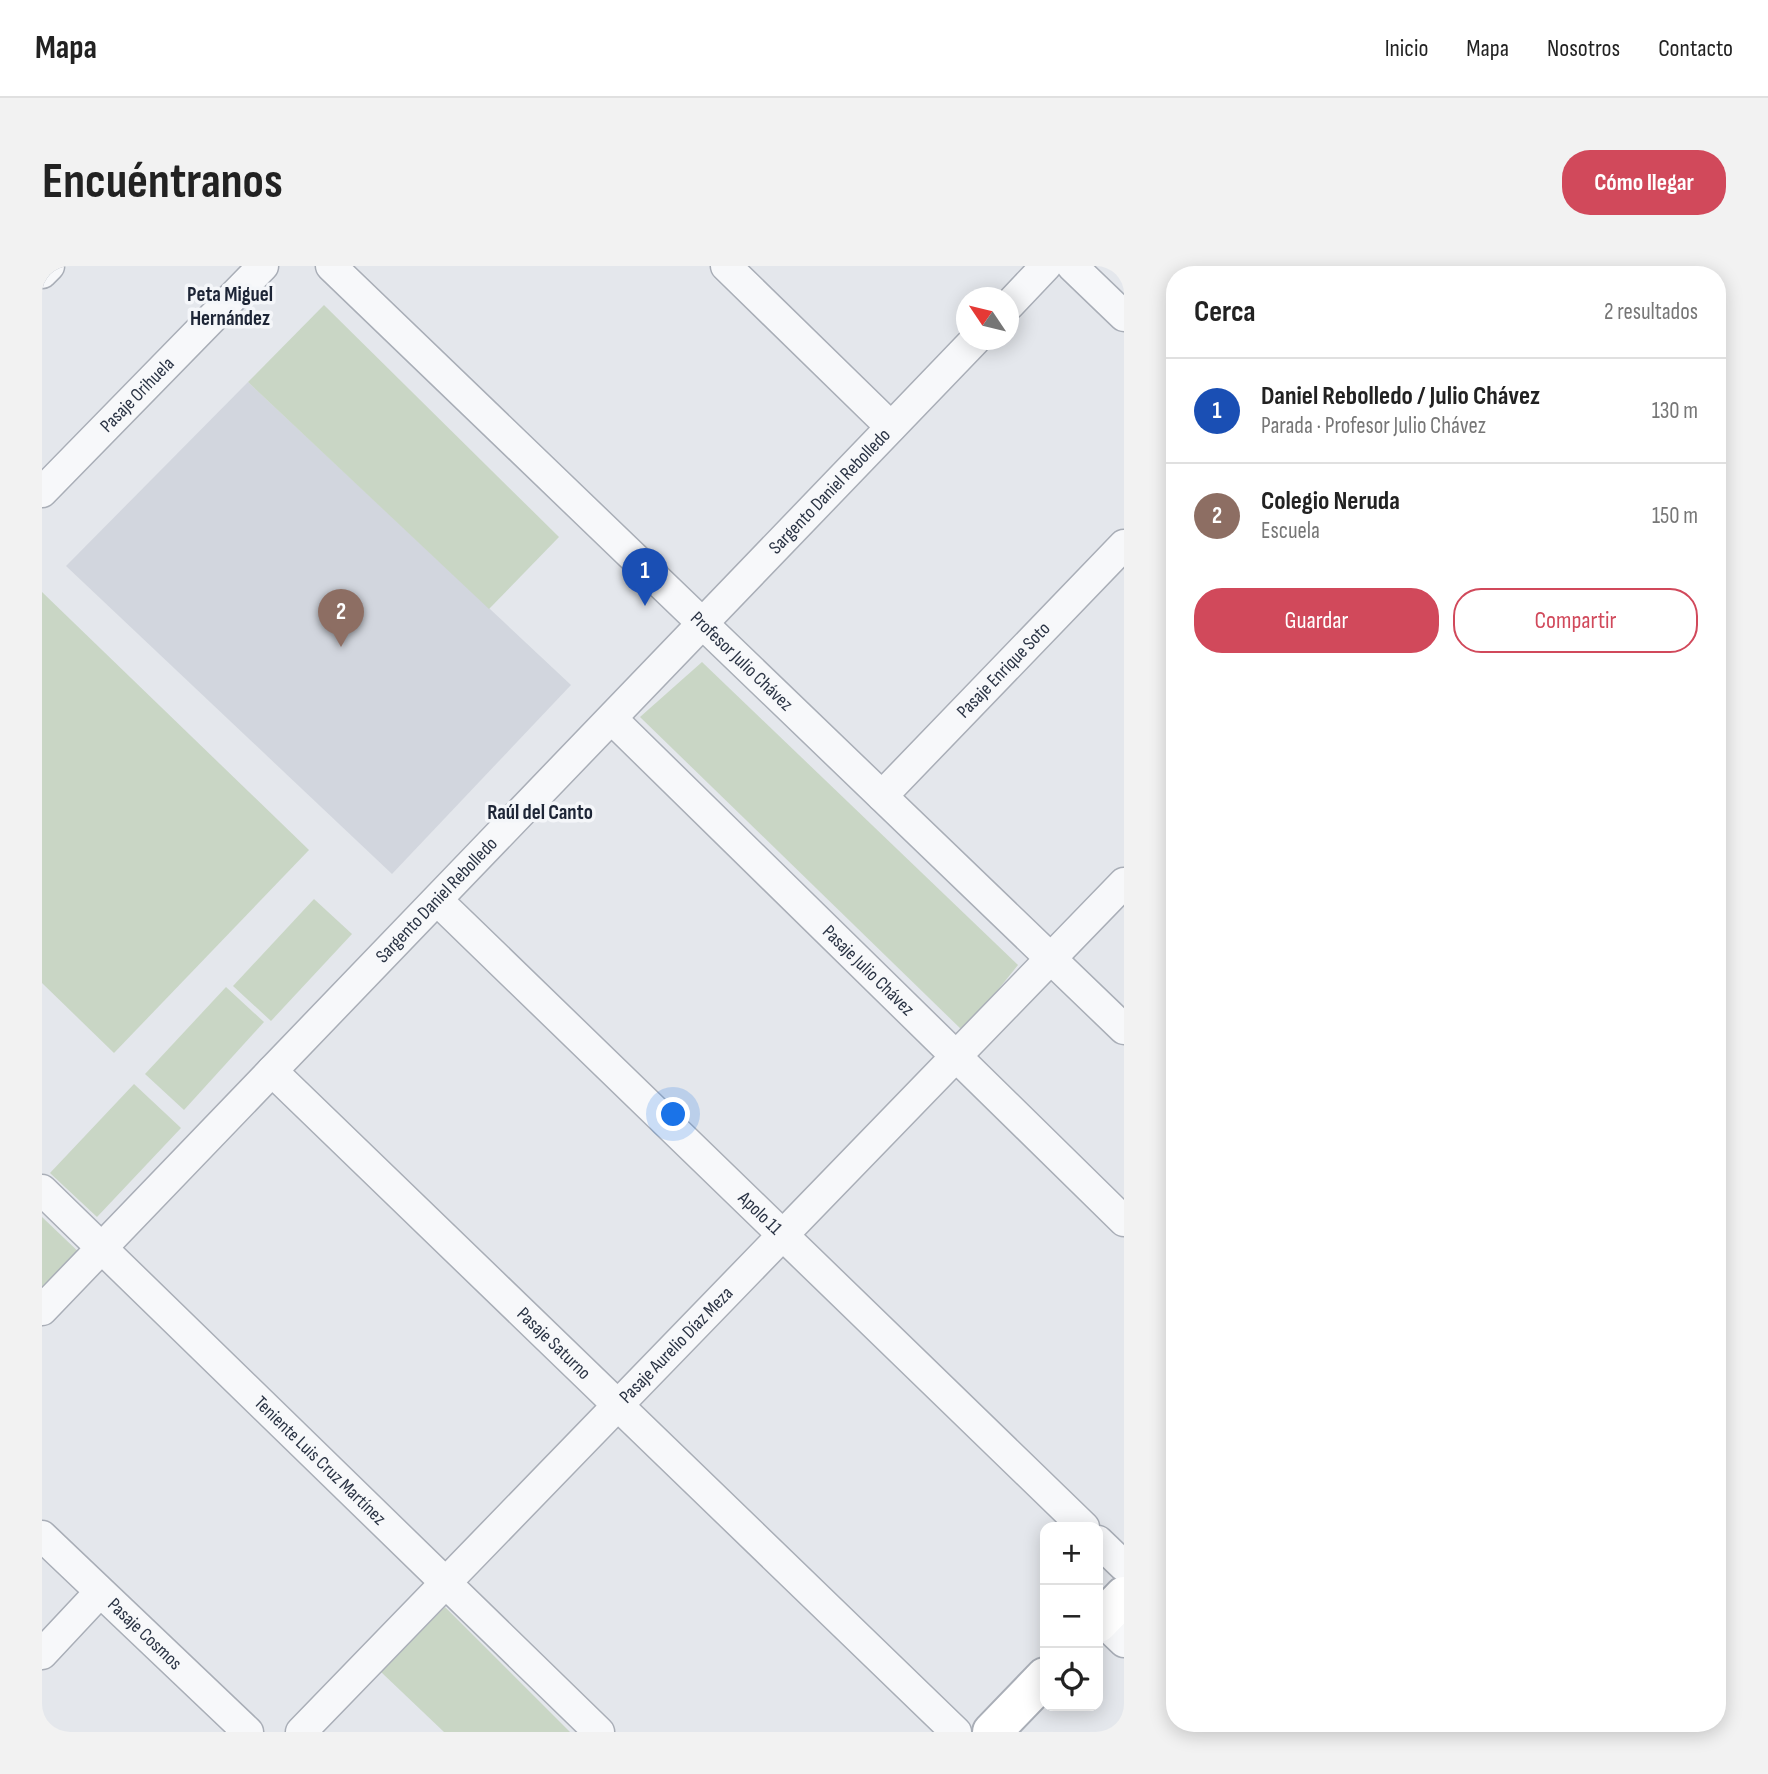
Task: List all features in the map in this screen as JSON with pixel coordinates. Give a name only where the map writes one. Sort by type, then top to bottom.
[{"type":"street","points":[[42,273],[49,266]]},
{"type":"street","name":"Pasaje Orihuela","points":[[42,492],[262,266]]},
{"type":"street","name":"Profesor Julio Chávez","points":[[331,266],[1124,1029]]},
{"type":"street","points":[[726,266],[891,427]]},
{"type":"street","points":[[1019,294],[1046,266]]},
{"type":"street","points":[[1072,266],[1124,316]]},
{"type":"street","name":"Sargento Daniel Rebolledo","points":[[42,1310],[965,350]]},
{"type":"street","name":"Pasaje Enrique Soto","points":[[882,796],[1124,545]]},
{"type":"street","name":"Pasaje Julio Chávez","points":[[612,719],[1124,1221]]},
{"type":"street","name":"Pasaje Aurelio Díaz Meza","points":[[301,1732],[1124,883]]},
{"type":"street","name":"Apolo 11","points":[[437,901],[1079,1522]]},
{"type":"street","name":"Pasaje Saturno","points":[[272,1071],[956,1732]]},
{"type":"street","name":"Teniente Luis Cruz Martínez","points":[[42,1191],[598,1732]]},
{"type":"street","name":"Pasaje Cosmos","points":[[42,1536],[248,1732]]},
{"type":"street","points":[[1103,1546],[1124,1566]]},
{"type":"street","points":[[42,1654],[100,1592]]},
{"type":"street","points":[[992,1732],[1040,1682]]},
{"type":"shaded area","points":[[248,382],[571,685],[392,874],[66,566]]},
{"type":"green space","points":[[324,305],[559,537],[489,609],[248,382]]},
{"type":"green space","points":[[42,592],[309,850],[114,1053],[42,983]]},
{"type":"green space","points":[[702,662],[1018,965],[964,1032],[640,717]]},
{"type":"green space","points":[[314,899],[352,934],[271,1021],[233,986]]},
{"type":"green space","points":[[226,987],[264,1022],[184,1110],[145,1074]]},
{"type":"green space","points":[[134,1084],[181,1128],[97,1217],[50,1173]]},
{"type":"green space","points":[[42,1217],[86,1259],[42,1305]]},
{"type":"green space","points":[[445,1607],[570,1732],[444,1732],[381,1672]]},
{"type":"place","name":"Daniel Rebolledo / Julio Chávez","points":[[645,606]]},
{"type":"place","name":"Colegio Neruda","points":[[341,647]]},
{"type":"district","name":"Peta Miguel Hernández","points":[[230,306]]},
{"type":"district","name":"Raúl del Canto","points":[[540,812]]}]
